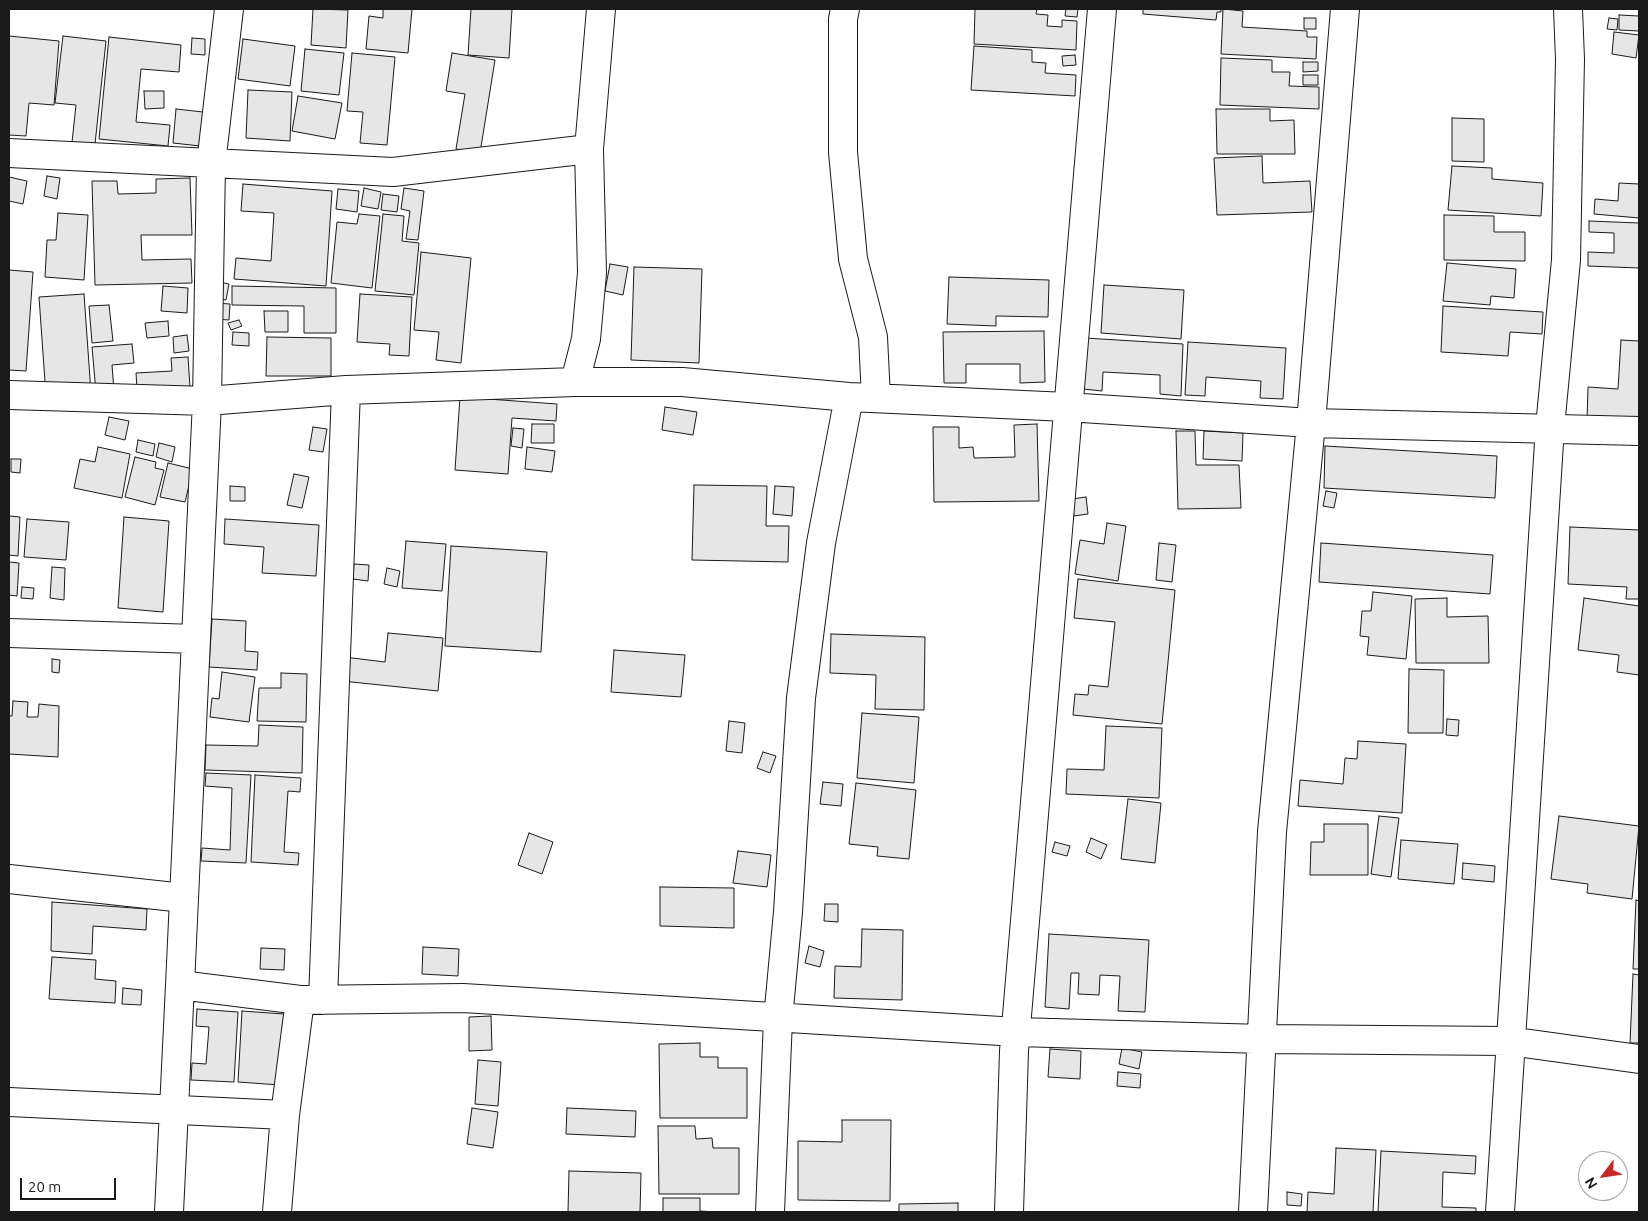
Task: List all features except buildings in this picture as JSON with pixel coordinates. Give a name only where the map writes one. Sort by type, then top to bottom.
[{"type":"street","points":[[169,1212],[207,401],[211,164],[229,9]]},
{"type":"street","points":[[575,382],[586,339],[592,273],[589,149],[601,9]]},
{"type":"street","points":[[845,9],[843,19],[844,152],[853,259],[873,337],[876,398]]},
{"type":"street","points":[[1009,1212],[1014,1052],[1102,9]]},
{"type":"street","points":[[1253,1212],[1272,832],[1311,423],[1345,9]]},
{"type":"street","points":[[1500,1212],[1550,427],[1566,260],[1570,59],[1568,9]]},
{"type":"street","points":[[9,153],[393,172],[589,149]]},
{"type":"street","points":[[9,395],[207,401],[346,390],[575,382],[682,382],[849,397],[1067,407],[1311,423],[1550,427],[1639,431]]},
{"type":"street","points":[[277,1212],[285,1115],[312,1000],[346,390]]},
{"type":"street","points":[[770,1212],[778,1019],[788,912],[800,698],[821,543],[849,397]]},
{"type":"street","points":[[9,633],[196,639]]},
{"type":"street","points":[[9,879],[184,898]]},
{"type":"street","points":[[180,985],[312,1000],[463,998],[778,1019],[1017,1032],[1263,1039],[1510,1041],[1639,1059]]},
{"type":"street","points":[[9,1102],[285,1115]]}]
